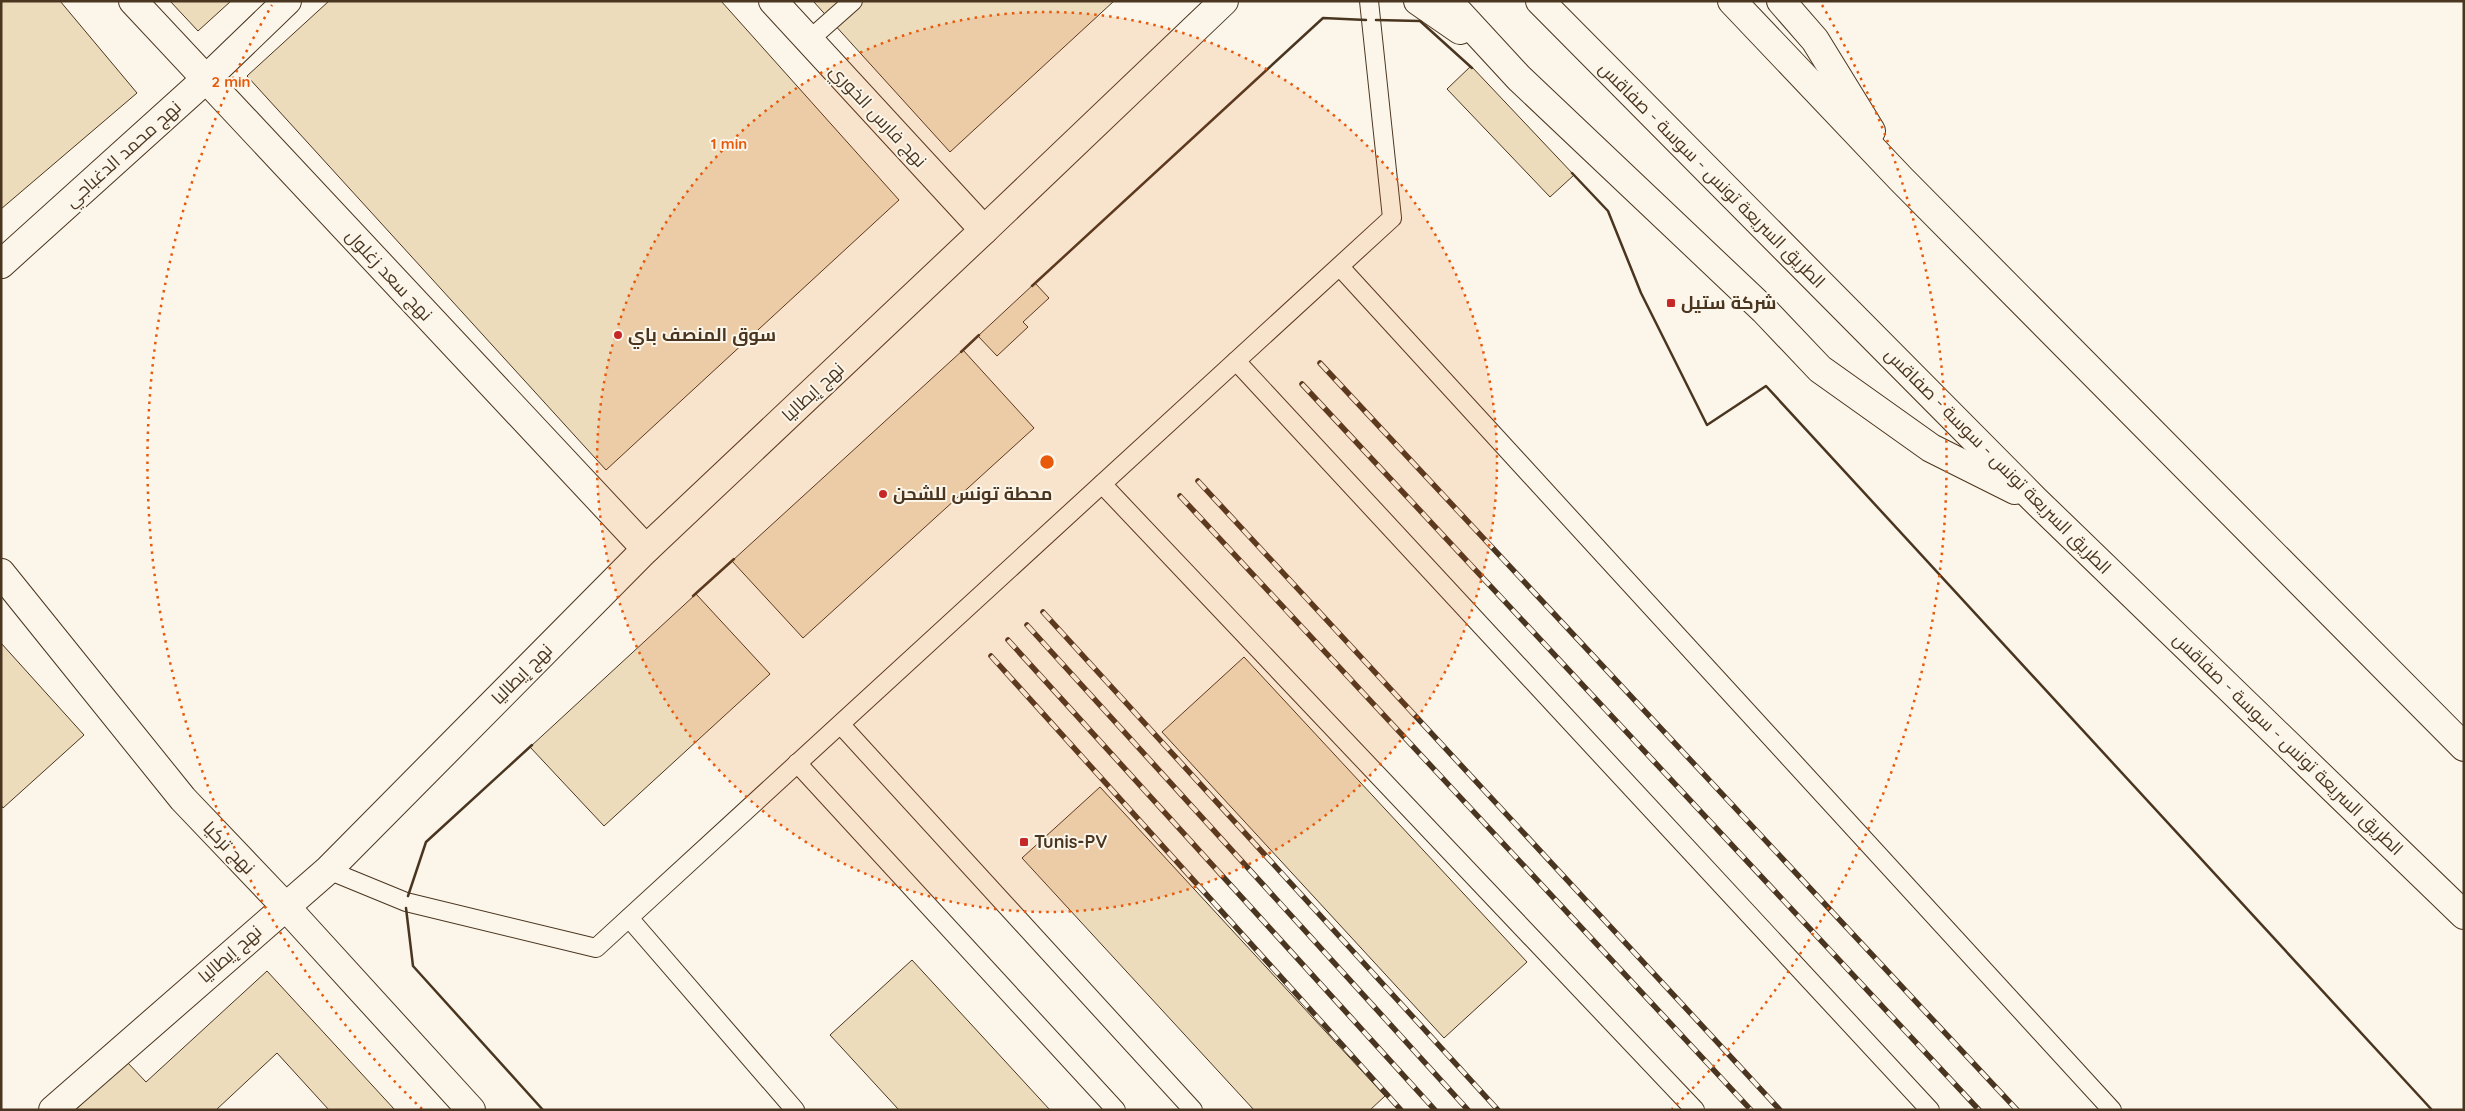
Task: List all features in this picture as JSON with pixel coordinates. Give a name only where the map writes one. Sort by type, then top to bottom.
[{"type":"main road","name":"نهج سعد زغلول","points":[[133,1],[646,549]]},
{"type":"main road","name":"نهج محمد الدغباجي","points":[[1,264],[206,79],[287,1]]},
{"type":"main road","name":"نهج فارس الخوري","points":[[773,1],[984,230]]},
{"type":"main road","name":"نهج إيطاليا","points":[[53,1110],[328,870],[646,549],[1224,1]]},
{"type":"main road","points":[[1418,1],[1456,26],[1519,78]]},
{"type":"main road","points":[[1448,1],[1519,78],[1764,310],[1820,369],[1931,448],[2035,500]]},
{"type":"main road","name":"الطريق السريعة تونس - سوسة - صفاقس","points":[[1540,1],[2035,500],[2464,915]]},
{"type":"main road","points":[[1732,1],[1901,179],[2464,747]]},
{"type":"main road","points":[[1781,1],[1815,40],[1901,179]]},
{"type":"main road","name":"نهج تركيا","points":[[1,573],[183,799],[285,906],[471,1110]]},
{"type":"lane","points":[[809,40],[853,1]]},
{"type":"lane","points":[[328,870],[406,902],[596,948],[1392,218],[1368,1]]},
{"type":"lane","points":[[1340,267],[2112,1110]]},
{"type":"lane","points":[[1236,361],[1930,1110]]},
{"type":"lane","points":[[1102,484],[1695,1110]]},
{"type":"lane","points":[[841,725],[1193,1110]]},
{"type":"lane","points":[[797,763],[1116,1110]]},
{"type":"lane","points":[[628,918],[795,1110]]},
{"type":"building","points":[[1,1],[60,1],[137,93],[1,209]]},
{"type":"building","points":[[170,1],[231,1],[198,31]]},
{"type":"building","name":"سوق المنصف باي","points":[[329,1],[721,1],[899,200],[606,470],[247,76]]},
{"type":"building","points":[[813,1],[1114,1],[950,152]]},
{"type":"building","points":[[1471,66],[1574,175],[1550,197],[1447,89]]},
{"type":"building","points":[[1035,283],[1049,298],[1023,322],[1028,327],[997,356],[978,336]]},
{"type":"building","name":"محطة تونس للشحن","points":[[963,350],[1034,428],[803,638],[732,561]]},
{"type":"building","points":[[696,594],[770,674],[604,826],[530,747]]},
{"type":"building","points":[[1,643],[84,735],[3,808],[1,805]]},
{"type":"building","points":[[1244,657],[1527,962],[1444,1038],[1162,732]]},
{"type":"building","points":[[1100,787],[1385,1096],[1370,1110],[1254,1110],[1022,858]]},
{"type":"building","points":[[912,960],[1050,1110],[899,1110],[830,1035]]},
{"type":"building","points":[[267,971],[395,1110],[329,1110],[277,1053],[216,1110],[75,1110],[127,1062],[146,1082]]},
{"type":"railway","points":[[1320,363],[2017,1110]]},
{"type":"railway","points":[[1302,384],[1979,1110]]},
{"type":"railway","points":[[1198,481],[1780,1110]]},
{"type":"railway","points":[[1180,496],[1751,1110]]},
{"type":"railway","points":[[1043,612],[1498,1110]]},
{"type":"railway","points":[[1027,625],[1468,1110]]},
{"type":"railway","points":[[1008,640],[1435,1110]]},
{"type":"railway","points":[[991,656],[1401,1110]]},
{"type":"wall","points":[[1032,286],[1323,18],[1366,20]]},
{"type":"wall","points":[[1376,20],[1420,21],[1472,68]]},
{"type":"wall","points":[[1572,173],[1608,211],[1641,293],[1707,425],[1766,386],[2432,1110]]},
{"type":"wall","points":[[961,352],[979,335]]},
{"type":"wall","points":[[693,596],[734,559]]},
{"type":"wall","points":[[408,896],[426,842],[532,745]]},
{"type":"wall","points":[[406,908],[413,966],[543,1110]]},
{"type":"place","name":"شركة ستيل","points":[[1671,303]]},
{"type":"place","name":"سوق المنصف باي","points":[[618,335]]},
{"type":"place","name":"محطة تونس للشحن","points":[[883,494]]},
{"type":"place","name":"Tunis-PV","points":[[1024,842]]}]
